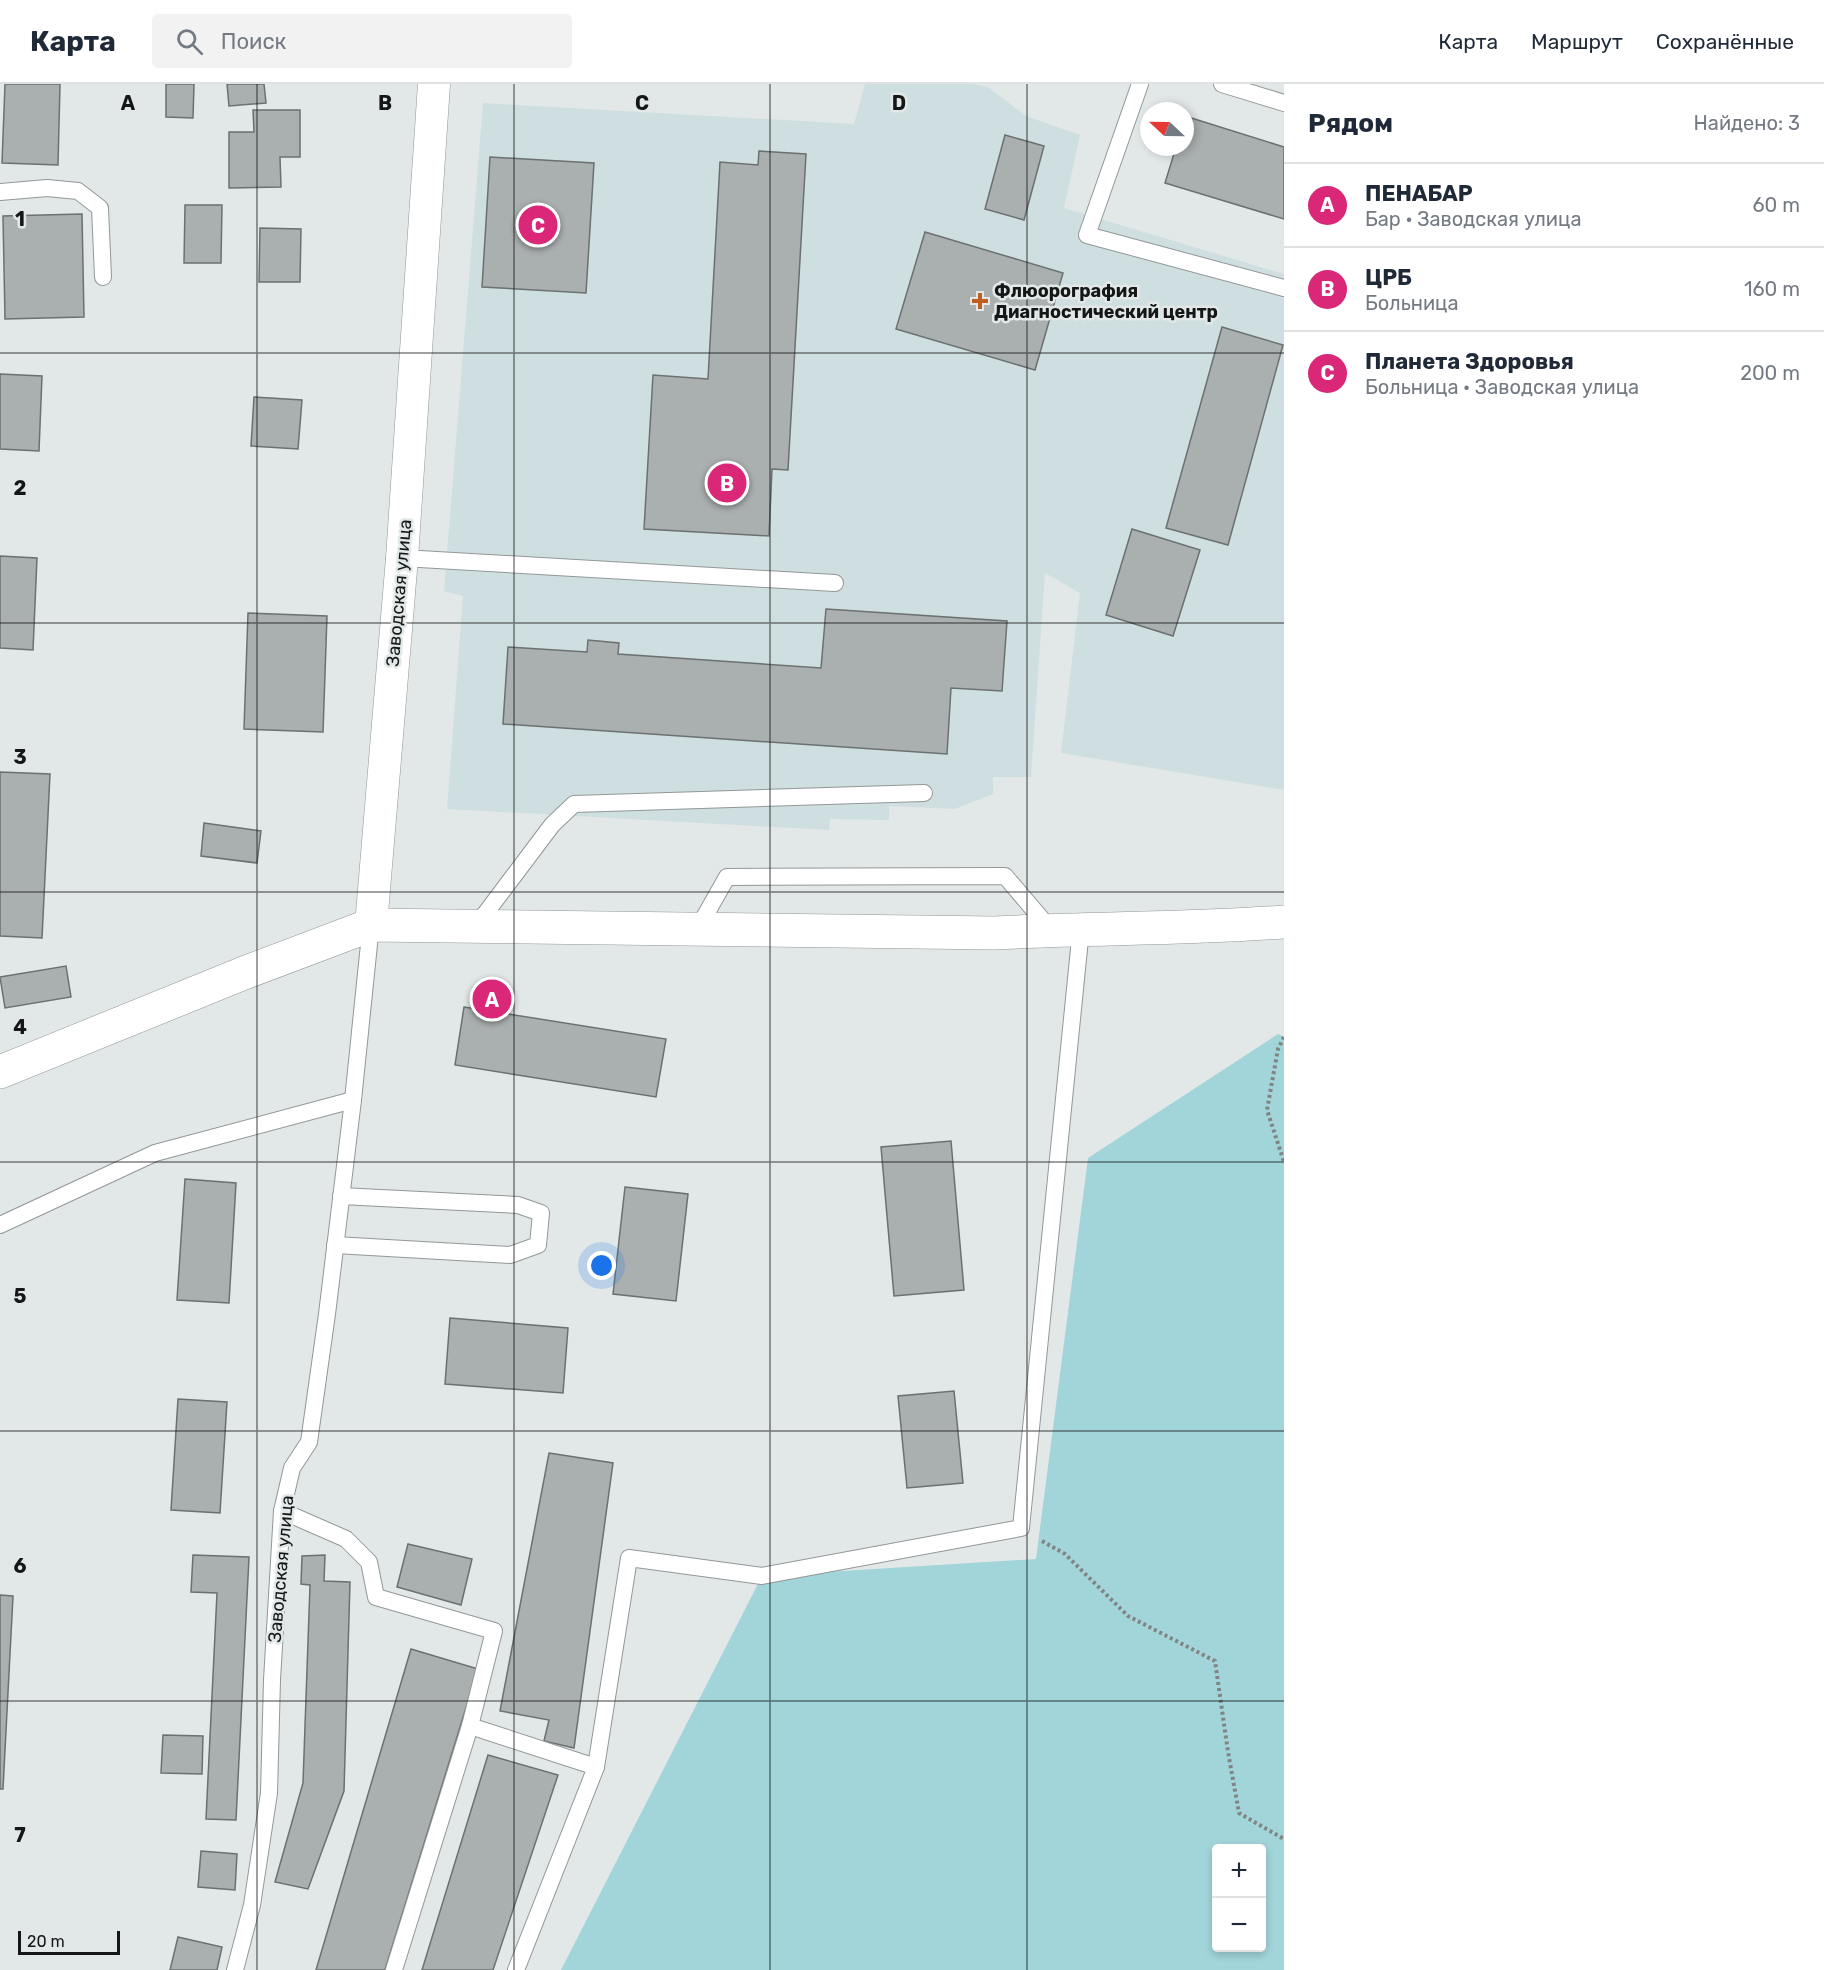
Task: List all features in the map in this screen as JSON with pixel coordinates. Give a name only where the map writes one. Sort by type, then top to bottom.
[{"type":"street","name":"Заводская улица","points":[[371,925],[402,558],[434,84]]},
{"type":"street","points":[[0,1072],[244,973],[371,925],[982,933],[1230,926],[1284,922]]},
{"type":"lane","points":[[1140,84],[1087,235],[1284,288]]},
{"type":"lane","points":[[1222,84],[1284,103]]},
{"type":"lane","points":[[0,192],[46,188],[78,190],[100,208],[103,277]]},
{"type":"lane","points":[[402,558],[835,583]]},
{"type":"lane","points":[[476,926],[552,825],[574,804],[924,793]]},
{"type":"lane","points":[[516,1970],[596,1767],[629,1558],[762,1576],[1021,1528],[1066,929],[1005,876],[727,877],[697,930]]},
{"type":"lane","name":"Заводская улица","points":[[235,1970],[252,1905],[269,1793],[272,1680],[282,1511],[292,1468],[309,1442],[353,1100],[371,925]]},
{"type":"lane","points":[[0,1225],[156,1153],[353,1100]]},
{"type":"lane","points":[[335,1245],[510,1255],[538,1245],[541,1213],[518,1205],[341,1196]]},
{"type":"lane","points":[[282,1511],[346,1539],[369,1562],[376,1597],[494,1631],[470,1726],[394,1970]]},
{"type":"lane","points":[[470,1726],[596,1767]]},
{"type":"path","points":[[1284,1037],[1278,1049],[1267,1110],[1284,1161]]},
{"type":"path","points":[[1021,1528],[1065,1554],[1128,1616],[1215,1661],[1227,1752],[1239,1813],[1284,1839]]},
{"type":"shaded area","points":[[865,84],[973,84],[988,87],[1026,116],[1080,135],[1064,208],[1284,274],[1284,790],[1061,753],[1080,593],[1045,573],[1031,777],[993,777],[993,794],[955,809],[889,806],[889,820],[830,819],[829,830],[447,809],[463,596],[444,591],[483,103],[854,124]]},
{"type":"shaded area","points":[[1278,1034],[1284,1037],[1284,1970],[561,1970],[762,1576],[1036,1559],[1088,1158]]},
{"type":"building","points":[[5,84],[60,84],[58,165],[2,163]]},
{"type":"building","points":[[166,84],[194,84],[193,118],[166,117]]},
{"type":"building","points":[[227,84],[264,84],[266,103],[229,106]]},
{"type":"building","points":[[253,110],[300,110],[300,157],[280,157],[281,187],[229,188],[229,132],[254,132]]},
{"type":"building","points":[[1194,119],[1284,147],[1284,219],[1165,183],[1173,156],[1194,156]]},
{"type":"building","points":[[1005,135],[1044,146],[1024,220],[985,209]]},
{"type":"building","points":[[759,151],[806,154],[788,470],[772,469],[769,536],[644,529],[653,375],[708,379],[720,162],[758,165]]},
{"type":"building","points":[[490,157],[594,163],[586,293],[482,287]]},
{"type":"building","points":[[185,205],[222,205],[221,263],[184,263]]},
{"type":"building","points":[[82,214],[84,317],[5,319],[3,216]]},
{"type":"building","points":[[260,228],[301,229],[300,282],[259,282]]},
{"type":"building","name":"Флюорография Диагностический центр","points":[[925,232],[1063,273],[1035,370],[896,329]]},
{"type":"building","points":[[1222,327],[1283,345],[1228,545],[1166,528]]},
{"type":"building","points":[[0,374],[42,376],[39,451],[0,449]]},
{"type":"building","points":[[254,397],[302,400],[298,449],[251,446]]},
{"type":"building","points":[[1132,529],[1200,550],[1173,636],[1106,615]]},
{"type":"building","points":[[0,556],[37,558],[33,650],[0,648]]},
{"type":"building","points":[[826,609],[1007,621],[1002,691],[951,688],[947,754],[503,724],[508,647],[587,652],[588,640],[619,643],[618,654],[821,668]]},
{"type":"building","points":[[248,613],[327,616],[323,732],[244,729]]},
{"type":"building","points":[[0,772],[50,774],[42,938],[0,936]]},
{"type":"building","points":[[204,823],[261,831],[257,863],[201,856]]},
{"type":"building","points":[[66,966],[71,997],[5,1008],[0,977]]},
{"type":"building","points":[[464,1007],[666,1039],[656,1097],[455,1065]]},
{"type":"building","points":[[951,1141],[964,1290],[894,1296],[881,1147]]},
{"type":"building","points":[[185,1179],[236,1183],[229,1303],[177,1300]]},
{"type":"building","points":[[625,1187],[688,1194],[676,1301],[613,1294]]},
{"type":"building","points":[[450,1318],[568,1328],[563,1393],[445,1384]]},
{"type":"building","points":[[954,1391],[963,1483],[907,1488],[898,1396]]},
{"type":"building","points":[[178,1399],[227,1402],[220,1513],[171,1510]]},
{"type":"building","points":[[549,1453],[613,1463],[574,1748],[544,1741],[549,1720],[500,1711]]},
{"type":"building","points":[[408,1544],[472,1559],[461,1605],[397,1587]]},
{"type":"building","points":[[193,1555],[249,1557],[236,1820],[206,1819],[217,1593],[191,1592]]},
{"type":"building","points":[[325,1555],[324,1581],[350,1582],[344,1791],[308,1889],[275,1882],[303,1783],[310,1585],[301,1584],[302,1556]]},
{"type":"building","points":[[0,1595],[13,1596],[3,1789],[0,1789]]},
{"type":"building","points":[[411,1649],[478,1669],[385,1970],[316,1970]]},
{"type":"building","points":[[163,1735],[203,1736],[202,1774],[161,1773]]},
{"type":"building","points":[[488,1755],[558,1775],[493,1970],[422,1970]]},
{"type":"building","points":[[201,1851],[237,1854],[235,1890],[198,1887]]},
{"type":"building","points":[[178,1937],[222,1947],[217,1970],[170,1970]]},
{"type":"place","name":"Планета Здоровья","points":[[538,225]]},
{"type":"place","name":"Флюорография Диагностический центр","points":[[980,301]]},
{"type":"place","name":"ЦРБ","points":[[727,483]]},
{"type":"place","name":"ПЕНАБАР","points":[[492,999]]}]
